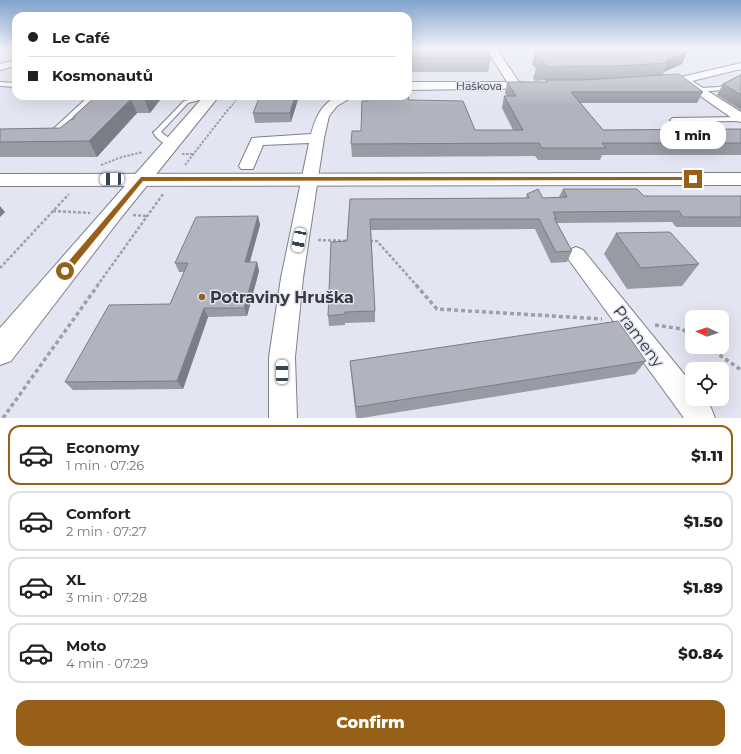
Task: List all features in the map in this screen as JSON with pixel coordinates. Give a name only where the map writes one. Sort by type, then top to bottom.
[{"type":"street","points":[[503,68],[515,86]]},
{"type":"street","points":[[650,82],[681,80],[738,69]]},
{"type":"street","points":[[681,80],[699,90],[741,119]]},
{"type":"street","name":"Haškova","points":[[412,86],[544,86]]},
{"type":"street","points":[[0,351],[141,179],[209,100]]},
{"type":"street","points":[[283,418],[282,357],[292,278],[311,179],[317,138],[323,114],[333,103],[339,100]]},
{"type":"street","points":[[247,166],[257,141],[317,138]]},
{"type":"street","points":[[0,180],[741,179]]},
{"type":"street","name":"Prameny","points":[[576,254],[701,418]]},
{"type":"lane","points":[[699,90],[721,89],[741,77]]},
{"type":"lane","points":[[0,84],[12,85]]},
{"type":"lane","points":[[69,132],[54,132],[91,100]]},
{"type":"lane","points":[[673,120],[741,119]]},
{"type":"path","points":[[3,418],[174,179],[236,100]]},
{"type":"path","points":[[0,268],[82,180],[102,164],[138,152]]},
{"type":"path","points":[[299,240],[354,241]]},
{"type":"path","points":[[362,241],[377,241],[438,309],[627,321],[682,329],[685,331]]},
{"type":"path","points":[[718,354],[741,370]]},
{"type":"building","points":[[679,74],[703,92],[571,92],[603,130],[741,129],[741,143],[602,143],[606,148],[542,148],[539,143],[351,144],[352,131],[361,131],[362,101],[463,101],[475,130],[523,130],[504,96],[516,96],[507,82],[583,80]]},
{"type":"building","points":[[741,75],[741,95],[723,84]]},
{"type":"building","points":[[92,100],[130,100],[89,141],[0,142],[0,129],[60,128],[70,120],[74,119],[74,116]]},
{"type":"building","points":[[258,100],[294,100],[290,113],[253,113]]},
{"type":"building","points":[[538,189],[543,198],[567,197],[563,189],[637,189],[644,196],[741,196],[741,217],[683,217],[679,211],[553,212],[556,218],[554,218],[572,251],[556,252],[539,219],[370,219],[375,311],[345,312],[345,314],[328,316],[331,242],[347,241],[350,199],[529,198],[527,194]]},
{"type":"building","points":[[258,216],[245,262],[257,262],[244,308],[204,308],[177,381],[65,382],[109,305],[170,304],[188,263],[175,263],[196,217]]},
{"type":"building","points":[[670,232],[699,264],[641,268],[616,233]]},
{"type":"building","points":[[618,321],[646,361],[356,407],[350,361]]},
{"type":"place","name":"Potraviny Hruška","points":[[202,297]]},
{"type":"route","points":[[65,271],[141,179],[693,179]]}]
